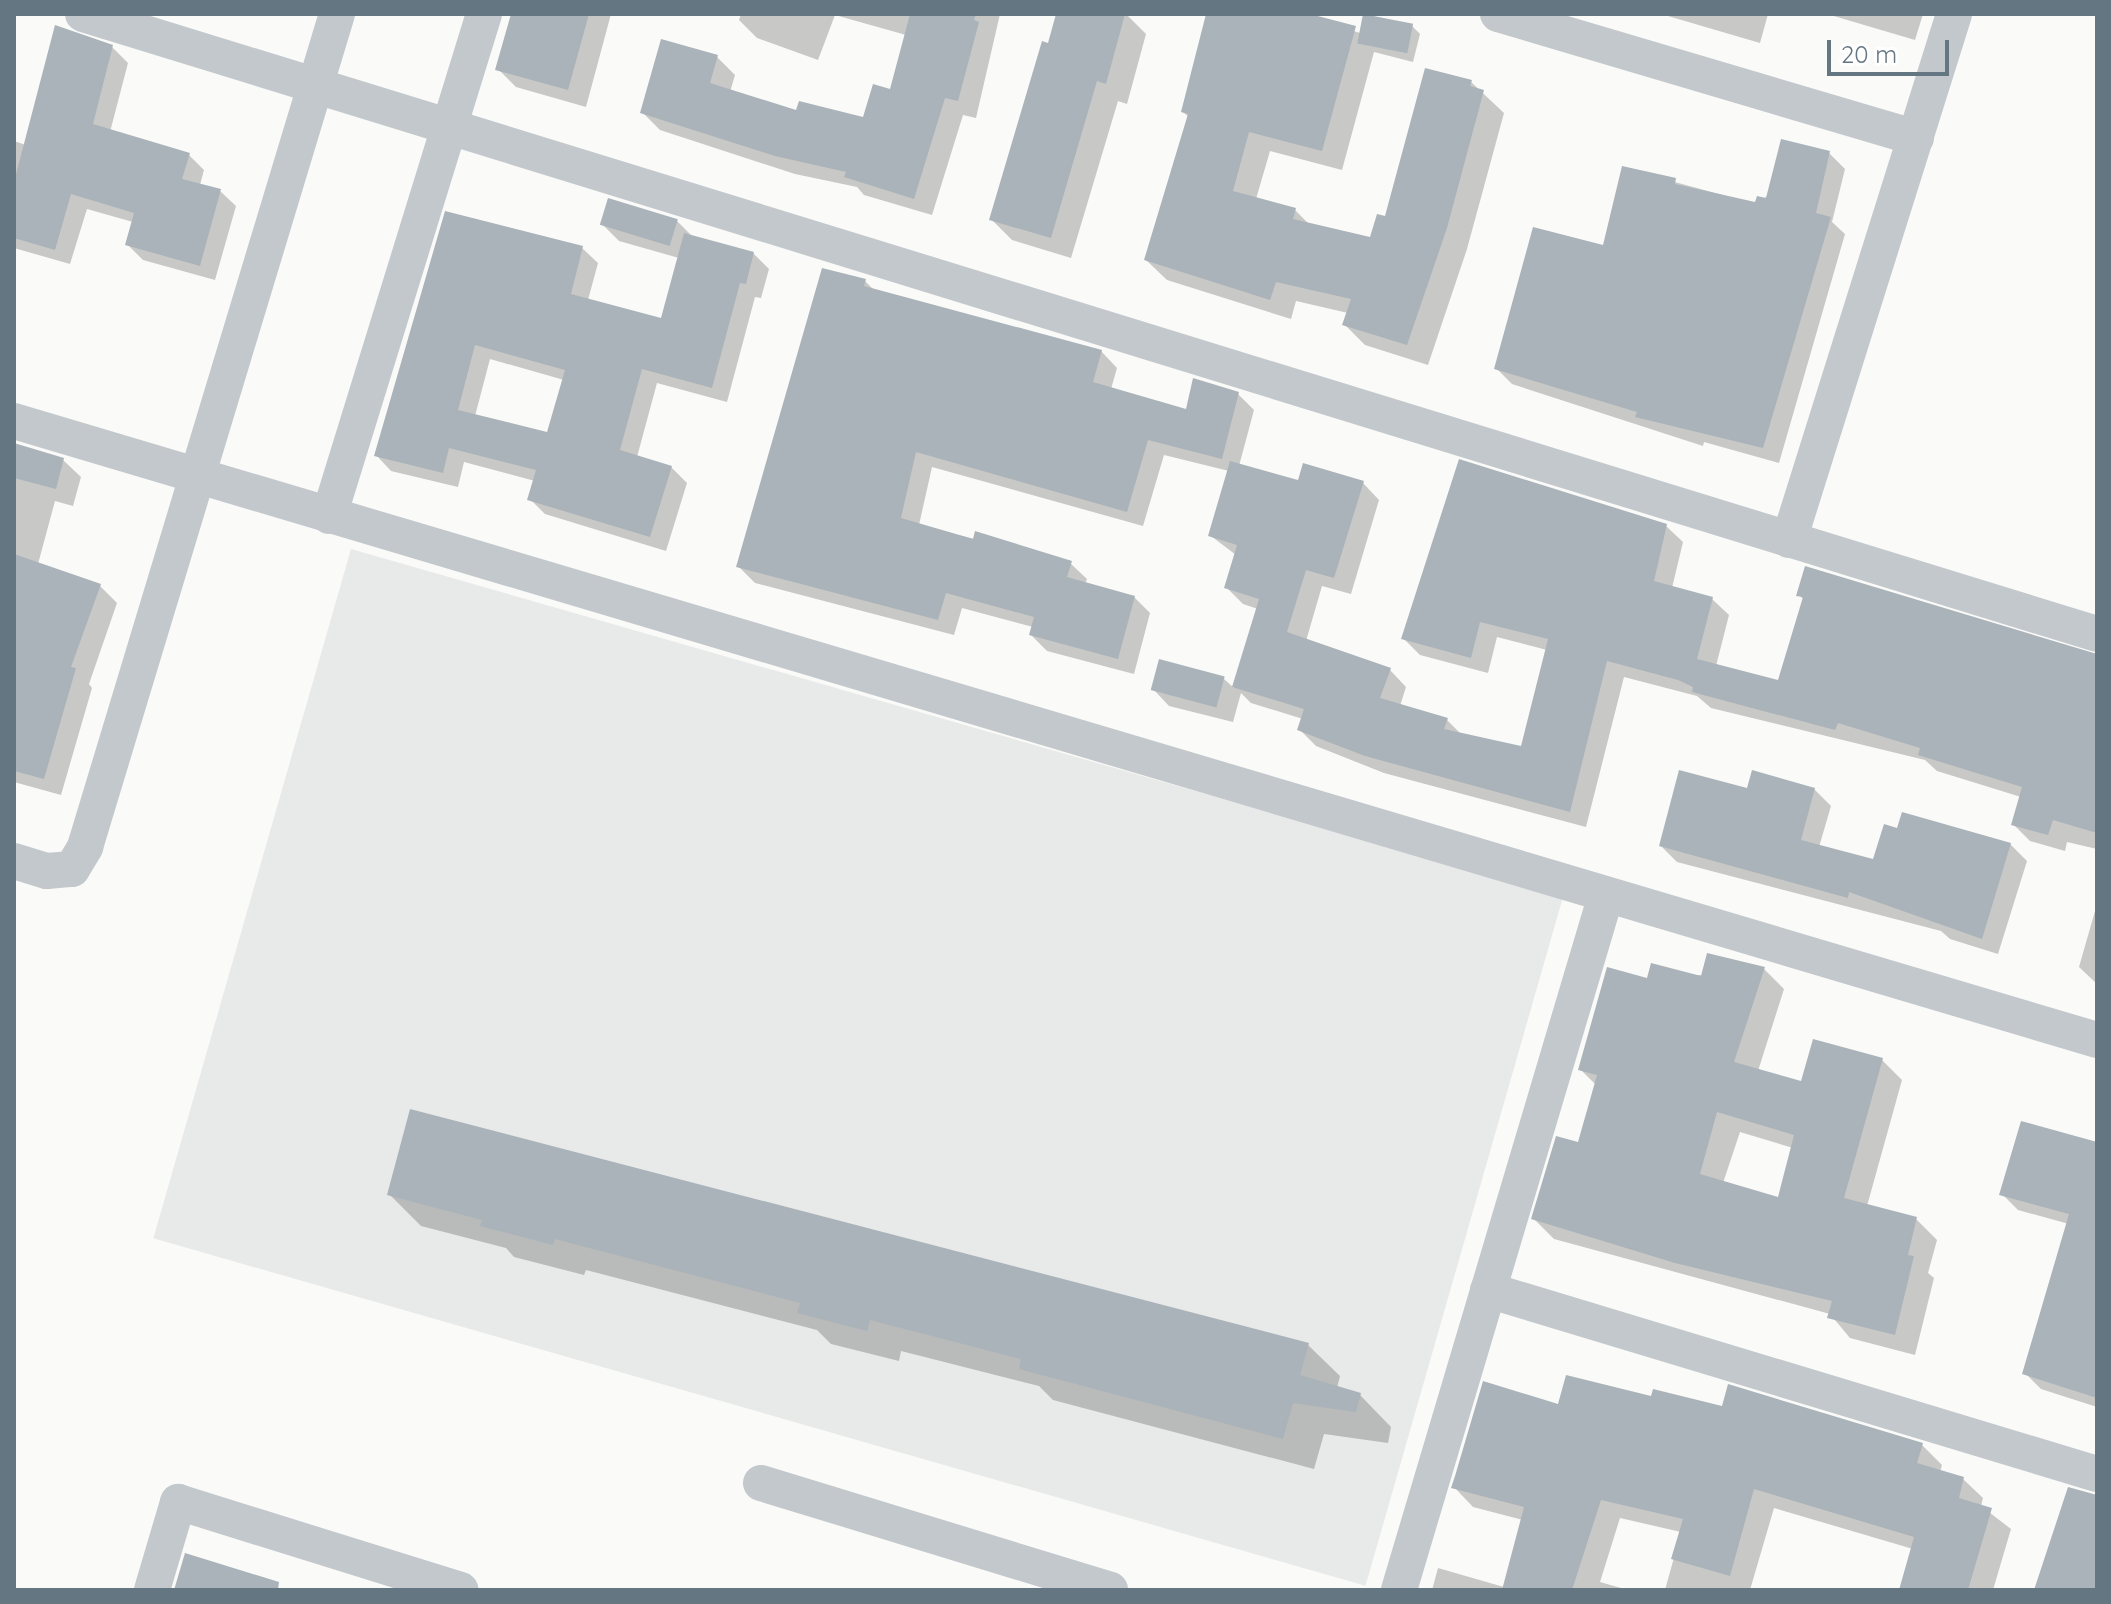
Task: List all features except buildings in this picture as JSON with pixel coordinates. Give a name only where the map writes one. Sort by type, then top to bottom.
[{"type":"street","points":[[83,14],[2097,634]]},
{"type":"street","points":[[14,861],[47,871],[72,869],[85,847],[337,14]]},
{"type":"street","points":[[329,516],[484,14]]},
{"type":"street","points":[[1498,14],[1916,138]]},
{"type":"street","points":[[1789,540],[1954,14]]},
{"type":"street","points":[[14,421],[2097,1040]]},
{"type":"street","points":[[1399,1590],[1606,895]]},
{"type":"street","points":[[1488,1290],[2097,1474]]},
{"type":"street","points":[[761,1483],[1110,1590]]},
{"type":"street","points":[[152,1590],[178,1502],[461,1590]]},
{"type":"shaded area","points":[[351,549],[1563,897],[1366,1586],[153,1238]]}]
